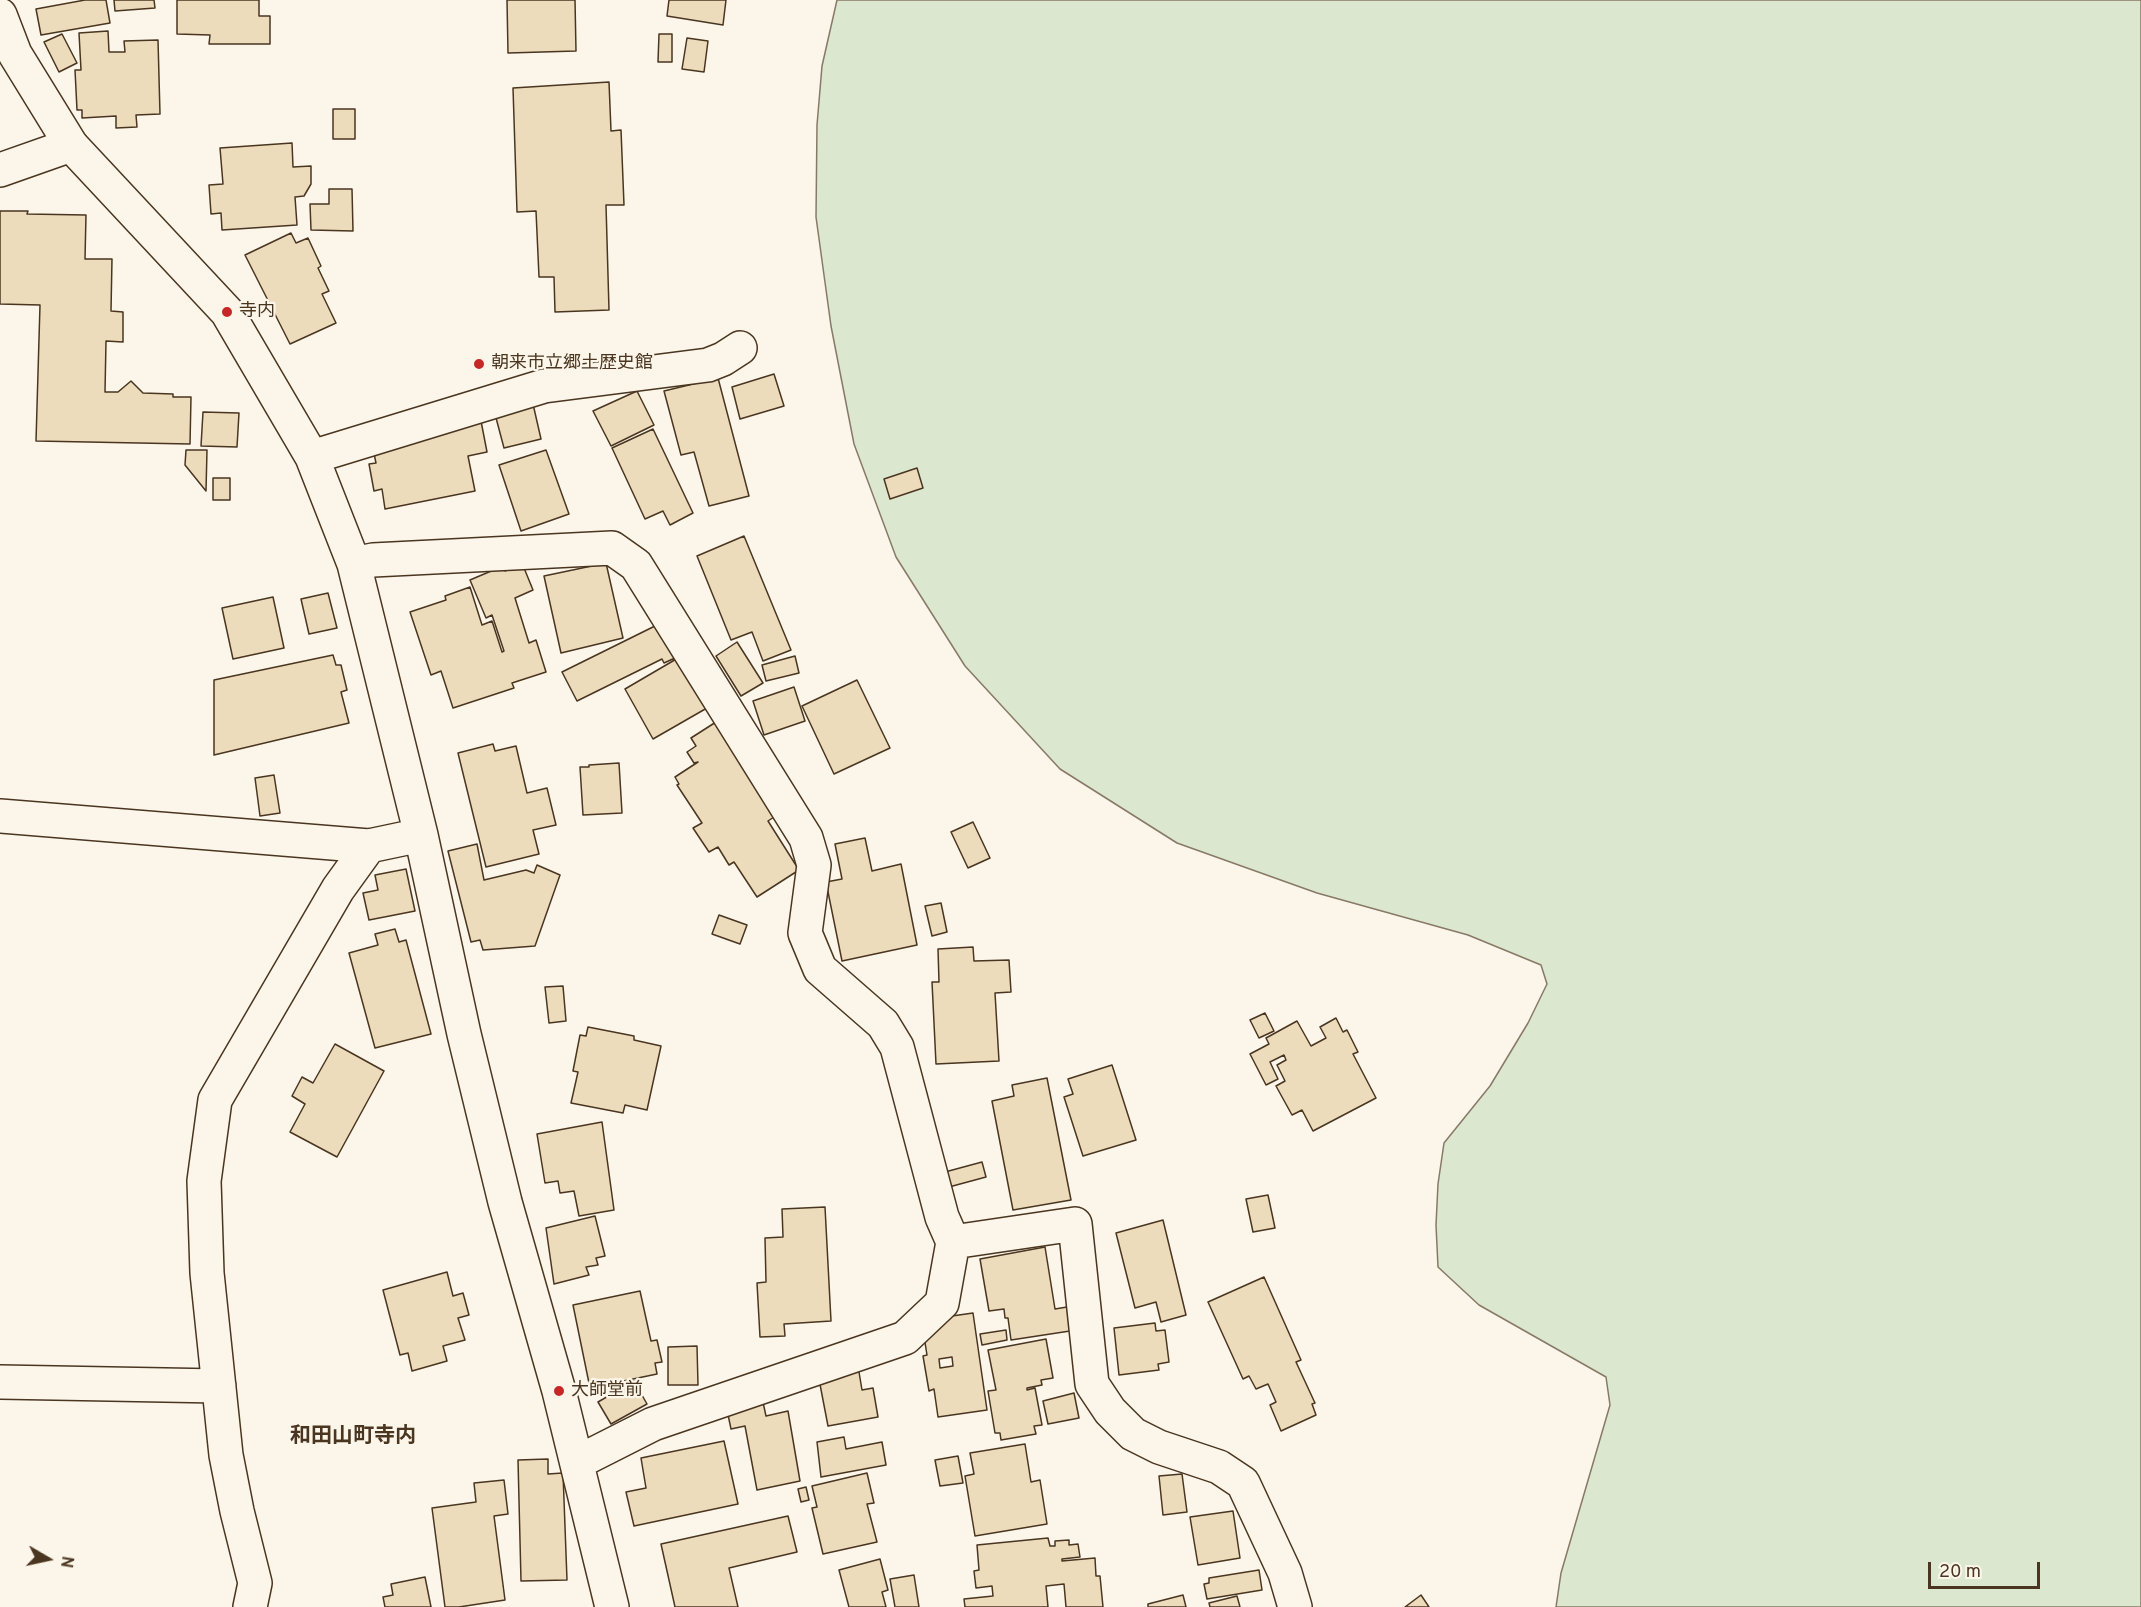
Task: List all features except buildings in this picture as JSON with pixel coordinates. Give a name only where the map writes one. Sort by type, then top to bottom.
[{"type":"street","points":[[0,15],[15,54],[71,145],[227,312],[312,457],[354,564],[420,835],[464,1034],[505,1202],[578,1462],[612,1607]]},
{"type":"street","points":[[0,170],[71,145]]},
{"type":"street","points":[[312,457],[544,386],[708,365],[740,348]]},
{"type":"street","points":[[354,564],[374,560],[612,548],[636,565],[806,838],[814,865],[805,933],[820,969],[883,1024],[897,1047],[942,1217],[953,1242],[942,1303],[905,1338],[653,1424],[578,1462]]},
{"type":"street","points":[[0,816],[369,846],[420,835]]},
{"type":"street","points":[[250,1607],[255,1583],[226,1455],[207,1273],[204,1181],[214,1100],[338,889],[369,846]]},
{"type":"street","points":[[953,1242],[1075,1224],[1092,1384],[1110,1410],[1133,1434],[1159,1447],[1219,1467],[1243,1482],[1285,1573],[1295,1607]]},
{"type":"street","points":[[0,1382],[219,1386]]},
{"type":"green space","points":[[837,0],[2141,0],[2141,1607],[1556,1607],[1561,1573],[1610,1405],[1606,1377],[1479,1305],[1438,1267],[1436,1225],[1438,1184],[1444,1143],[1490,1086],[1528,1023],[1547,984],[1541,965],[1468,935],[1317,893],[1177,843],[1060,769],[965,666],[896,557],[854,444],[831,326],[816,217],[817,125],[822,66]]},
{"type":"place","name":"寺内","points":[[227,312]]},
{"type":"place","name":"朝来市立郷土歴史館","points":[[479,364]]},
{"type":"place","name":"大師堂前","points":[[559,1391]]},
{"type":"district","name":"和田山町寺内","points":[[353,1438]]}]
